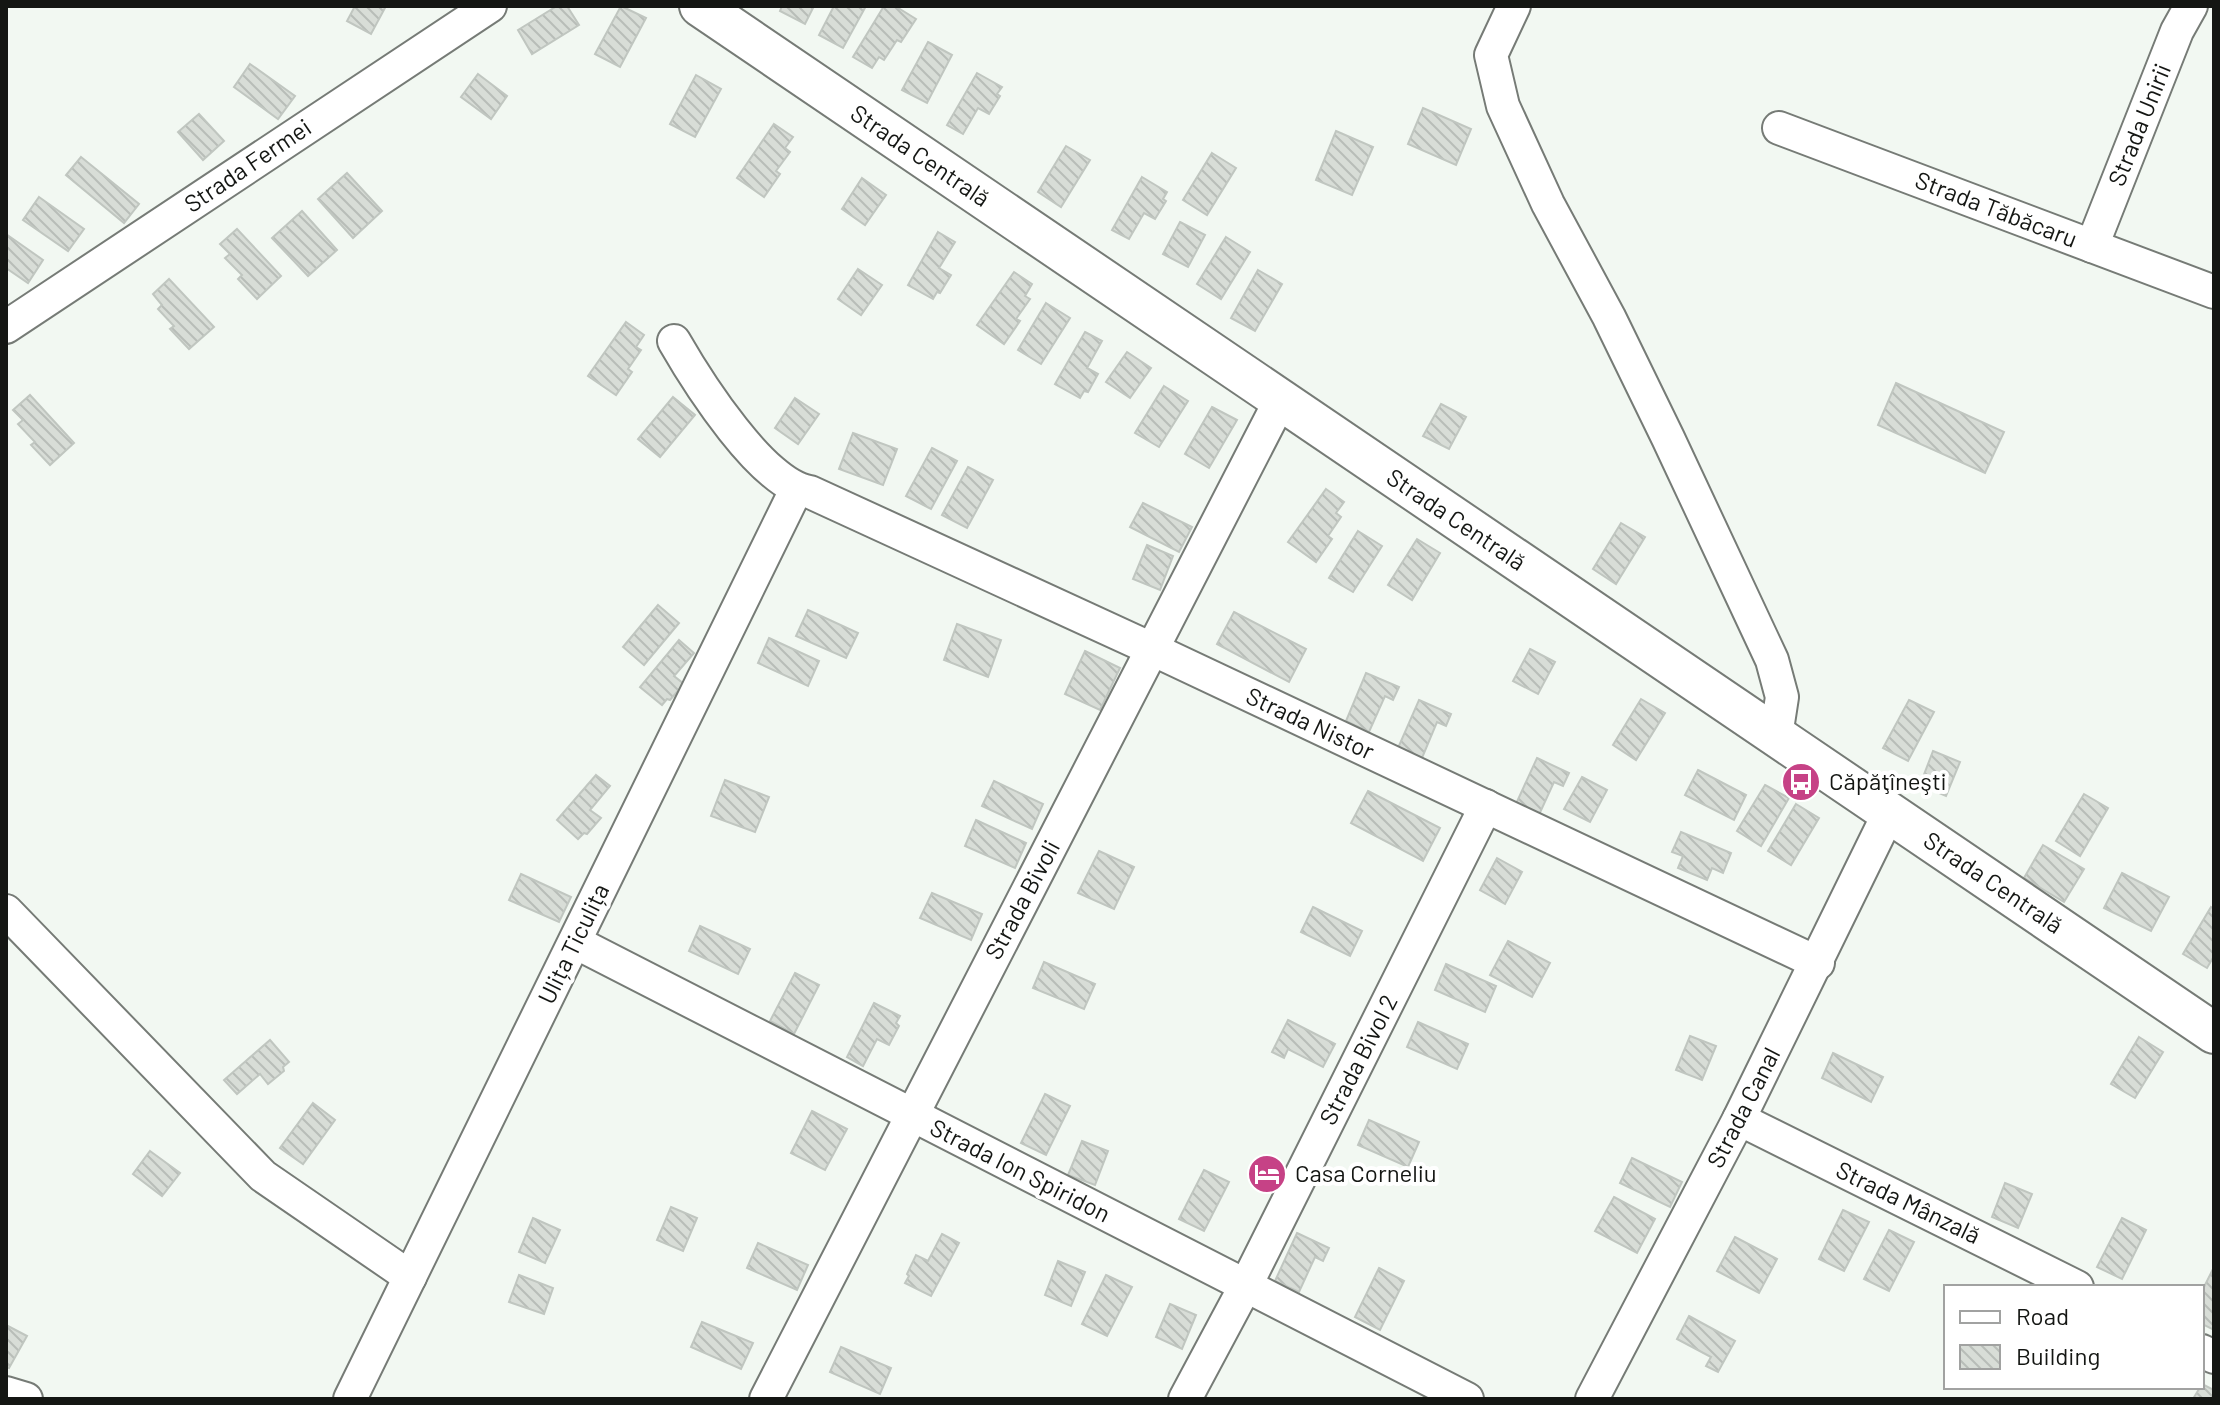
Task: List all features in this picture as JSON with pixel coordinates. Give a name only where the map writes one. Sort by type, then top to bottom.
[{"type":"main road","name":"Strada Centrală","points":[[700,6],[2214,1033]]},
{"type":"street","name":"Strada Fermei","points":[[6,327],[490,6]]},
{"type":"street","points":[[1514,6],[1491,55],[1503,106],[1548,204],[1609,317],[1668,438],[1772,660],[1782,697],[1776,736]]},
{"type":"street","name":"Strada Unirii","points":[[2092,246],[2177,31],[2191,6]]},
{"type":"street","name":"Strada Tăbăcaru","points":[[1779,128],[2214,292]]},
{"type":"street","name":"Strada Nistor","points":[[674,341],[718,412],[741,440],[800,491],[810,492],[1154,650],[1818,963]]},
{"type":"street","name":"Strada Bivoli","points":[[766,1399],[1280,401]]},
{"type":"street","name":"Ulița Ticulița","points":[[350,1399],[793,496],[800,491]]},
{"type":"street","name":"Strada Bivol 2","points":[[1185,1399],[1246,1285],[1486,806]]},
{"type":"street","name":"Strada Canal","points":[[1592,1399],[1739,1119],[1889,813]]},
{"type":"street","points":[[6,911],[263,1176],[410,1277]]},
{"type":"street","name":"Strada Ion Spiridon","points":[[575,942],[1467,1399]]},
{"type":"street","name":"Strada Mânzală","points":[[1739,1119],[2073,1285]]},
{"type":"street","points":[[6,1393],[26,1399]]},
{"type":"building","points":[[355,6],[386,6],[371,34],[347,21]]},
{"type":"building","points":[[557,6],[567,6],[579,25],[532,54],[518,30]]},
{"type":"building","points":[[621,6],[646,18],[620,67],[595,54]]},
{"type":"building","points":[[782,6],[814,6],[805,24],[780,11]]},
{"type":"building","points":[[834,6],[866,6],[843,48],[819,35]]},
{"type":"building","points":[[884,6],[895,6],[916,19],[901,42],[897,40],[884,60],[879,57],[872,68],[853,57]]},
{"type":"building","points":[[928,42],[952,55],[927,103],[902,90]]},
{"type":"building","points":[[250,64],[295,96],[278,119],[234,87]]},
{"type":"building","points":[[977,73],[1002,87],[997,94],[1000,96],[989,114],[978,108],[963,134],[947,125]]},
{"type":"building","points":[[478,74],[507,96],[491,119],[461,97]]},
{"type":"building","points":[[696,75],[721,89],[695,137],[670,124]]},
{"type":"building","points":[[1423,108],[1471,129],[1456,165],[1408,144]]},
{"type":"building","points":[[199,114],[224,141],[203,160],[178,132]]},
{"type":"building","points":[[774,124],[793,137],[785,148],[790,152],[776,171],[780,174],[764,197],[737,178]]},
{"type":"building","points":[[1336,131],[1373,147],[1352,195],[1316,180]]},
{"type":"building","points":[[1066,146],[1090,160],[1061,207],[1038,192]]},
{"type":"building","points":[[1212,153],[1236,168],[1207,215],[1183,200]]},
{"type":"building","points":[[81,157],[139,204],[124,223],[66,175]]},
{"type":"building","points":[[347,173],[382,211],[353,238],[318,199]]},
{"type":"building","points":[[1142,177],[1167,192],[1163,199],[1166,201],[1155,219],[1144,213],[1129,239],[1112,230]]},
{"type":"building","points":[[862,178],[886,195],[865,225],[842,209]]},
{"type":"building","points":[[39,197],[84,229],[68,251],[23,220]]},
{"type":"building","points":[[302,211],[337,250],[308,276],[272,238]]},
{"type":"building","points":[[1180,222],[1205,235],[1188,267],[1163,254]]},
{"type":"building","points":[[237,229],[281,276],[257,299],[238,279],[242,275],[225,258],[230,254],[220,244]]},
{"type":"building","points":[[938,232],[955,242],[939,268],[951,275],[933,299],[908,285]]},
{"type":"building","points":[[6,234],[43,260],[28,283],[6,268]]},
{"type":"building","points":[[1226,237],[1250,252],[1221,299],[1197,284]]},
{"type":"building","points":[[858,269],[882,285],[861,315],[838,299]]},
{"type":"building","points":[[1258,270],[1282,284],[1255,331],[1231,318]]},
{"type":"building","points":[[1014,272],[1032,284],[1025,296],[1030,299],[1004,344],[977,325]]},
{"type":"building","points":[[169,279],[214,327],[189,349],[170,329],[174,326],[158,309],[162,305],[153,294]]},
{"type":"building","points":[[1046,303],[1070,318],[1041,364],[1018,350]]},
{"type":"building","points":[[626,322],[644,335],[636,347],[641,350],[628,369],[632,372],[616,395],[588,376]]},
{"type":"building","points":[[1085,332],[1102,341],[1087,368],[1098,374],[1088,392],[1084,391],[1080,398],[1055,384]]},
{"type":"building","points":[[1127,352],[1151,368],[1130,398],[1106,382]]},
{"type":"building","points":[[1896,383],[2004,432],[1985,473],[1878,425]]},
{"type":"building","points":[[1164,386],[1188,401],[1159,447],[1135,433]]},
{"type":"building","points":[[30,395],[74,443],[50,465],[31,445],[35,442],[18,424],[23,420],[13,410]]},
{"type":"building","points":[[673,397],[695,415],[660,457],[638,439]]},
{"type":"building","points":[[795,398],[819,414],[798,444],[775,428]]},
{"type":"building","points":[[1441,404],[1466,417],[1449,449],[1423,436]]},
{"type":"building","points":[[1212,407],[1237,420],[1209,468],[1185,454]]},
{"type":"building","points":[[853,433],[897,449],[883,485],[839,469]]},
{"type":"building","points":[[932,448],[957,461],[931,509],[906,496]]},
{"type":"building","points":[[968,467],[993,480],[967,528],[942,515]]},
{"type":"building","points":[[1326,489],[1344,502],[1336,513],[1341,517],[1328,536],[1332,539],[1316,562],[1288,542]]},
{"type":"building","points":[[1143,503],[1192,527],[1179,552],[1130,527]]},
{"type":"building","points":[[1621,523],[1645,537],[1616,584],[1593,569]]},
{"type":"building","points":[[1358,531],[1382,546],[1353,592],[1329,578]]},
{"type":"building","points":[[1417,539],[1440,553],[1412,600],[1388,585]]},
{"type":"building","points":[[1147,545],[1173,556],[1160,590],[1133,579]]},
{"type":"building","points":[[658,605],[679,623],[644,665],[623,647]]},
{"type":"building","points":[[808,610],[858,633],[846,658],[796,636]]},
{"type":"building","points":[[1234,612],[1306,649],[1289,682],[1217,644]]},
{"type":"building","points":[[957,624],[1001,640],[988,677],[944,660]]},
{"type":"building","points":[[769,638],[819,661],[808,686],[758,663]]},
{"type":"building","points":[[679,640],[694,653],[674,676],[684,684],[662,705],[640,687]]},
{"type":"building","points":[[1530,649],[1555,662],[1538,694],[1513,681]]},
{"type":"building","points":[[1085,651],[1120,668],[1100,710],[1065,694]]},
{"type":"building","points":[[1366,673],[1399,687],[1393,700],[1385,696],[1369,732],[1346,721]]},
{"type":"building","points":[[1641,699],[1665,713],[1636,760],[1613,745]]},
{"type":"building","points":[[1419,700],[1451,714],[1446,726],[1437,722],[1422,758],[1398,748]]},
{"type":"building","points":[[1909,700],[1934,712],[1908,761],[1883,748]]},
{"type":"building","points":[[1933,751],[1960,762],[1946,796],[1920,785]]},
{"type":"building","points":[[1537,758],[1569,773],[1563,786],[1554,782],[1538,817],[1515,806]]},
{"type":"building","points":[[1698,770],[1746,795],[1734,820],[1685,795]]},
{"type":"building","points":[[596,775],[610,786],[590,810],[601,818],[578,839],[557,820]]},
{"type":"building","points":[[1582,777],[1607,790],[1590,822],[1564,809]]},
{"type":"building","points":[[725,780],[769,797],[755,832],[711,816]]},
{"type":"building","points":[[994,781],[1043,804],[1032,829],[982,806]]},
{"type":"building","points":[[1765,785],[1789,798],[1761,846],[1737,831]]},
{"type":"building","points":[[1368,791],[1440,828],[1423,861],[1351,823]]},
{"type":"building","points":[[2084,794],[2108,808],[2080,856],[2056,841]]},
{"type":"building","points":[[1796,804],[1819,818],[1791,865],[1768,851]]},
{"type":"building","points":[[976,820],[1026,843],[1015,868],[965,846]]},
{"type":"building","points":[[1681,832],[1731,853],[1723,873],[1712,868],[1707,880],[1678,868],[1683,856],[1672,852]]},
{"type":"building","points":[[2043,845],[2084,869],[2064,902],[2024,878]]},
{"type":"building","points":[[1099,851],[1134,867],[1114,909],[1078,893]]},
{"type":"building","points":[[1497,858],[1522,872],[1505,904],[1480,890]]},
{"type":"building","points":[[2122,873],[2169,897],[2151,931],[2104,908]]},
{"type":"building","points":[[521,874],[571,897],[559,922],[509,900]]},
{"type":"building","points":[[932,893],[982,914],[971,940],[920,918]]},
{"type":"building","points":[[1313,907],[1362,931],[1350,956],[1301,932]]},
{"type":"building","points":[[2211,907],[2214,909],[2214,956],[2207,968],[2183,954]]},
{"type":"building","points":[[700,926],[750,949],[738,974],[689,951]]},
{"type":"building","points":[[1508,941],[1550,963],[1532,997],[1490,975]]},
{"type":"building","points":[[1044,962],[1095,984],[1084,1009],[1033,988]]},
{"type":"building","points":[[1446,964],[1496,986],[1485,1012],[1435,990]]},
{"type":"building","points":[[795,973],[819,985],[794,1034],[770,1021]]},
{"type":"building","points":[[874,1003],[900,1016],[896,1023],[899,1026],[889,1045],[877,1039],[863,1066],[847,1057]]},
{"type":"building","points":[[1288,1020],[1335,1044],[1323,1067],[1288,1049],[1284,1058],[1272,1052]]},
{"type":"building","points":[[1418,1022],[1468,1044],[1457,1069],[1407,1047]]},
{"type":"building","points":[[1690,1036],[1716,1046],[1702,1080],[1676,1070]]},
{"type":"building","points":[[2139,1037],[2163,1052],[2135,1098],[2111,1084]]},
{"type":"building","points":[[270,1040],[289,1062],[283,1067],[284,1071],[268,1084],[260,1074],[237,1094],[224,1080]]},
{"type":"building","points":[[1833,1053],[1883,1077],[1871,1102],[1822,1078]]},
{"type":"building","points":[[1045,1094],[1070,1106],[1046,1155],[1021,1143]]},
{"type":"building","points":[[313,1103],[335,1120],[303,1164],[280,1148]]},
{"type":"building","points":[[812,1111],[847,1129],[825,1170],[791,1153]]},
{"type":"building","points":[[1369,1120],[1419,1142],[1408,1167],[1358,1145]]},
{"type":"building","points":[[1082,1141],[1108,1151],[1095,1185],[1068,1175]]},
{"type":"building","points":[[150,1151],[180,1173],[162,1196],[133,1174]]},
{"type":"building","points":[[1632,1158],[1682,1182],[1670,1207],[1620,1183]]},
{"type":"building","points":[[1204,1170],[1229,1182],[1204,1231],[1179,1219]]},
{"type":"building","points":[[2005,1183],[2032,1194],[2018,1228],[1992,1217]]},
{"type":"building","points":[[1614,1197],[1655,1219],[1637,1253],[1595,1231]]},
{"type":"building","points":[[671,1207],[697,1218],[683,1251],[657,1240]]},
{"type":"building","points":[[1843,1210],[1869,1222],[1844,1271],[1819,1259]]},
{"type":"building","points":[[533,1218],[560,1230],[545,1263],[519,1252]]},
{"type":"building","points":[[2122,1218],[2146,1230],[2122,1279],[2097,1267]]},
{"type":"building","points":[[1889,1230],[1914,1242],[1889,1291],[1864,1279]]},
{"type":"building","points":[[1297,1233],[1329,1248],[1323,1261],[1315,1257],[1299,1292],[1275,1281]]},
{"type":"building","points":[[942,1234],[959,1243],[931,1296],[905,1283],[916,1255],[928,1261]]},
{"type":"building","points":[[1735,1237],[1777,1259],[1759,1293],[1717,1271]]},
{"type":"building","points":[[758,1243],[808,1265],[797,1290],[747,1268]]},
{"type":"building","points":[[1058,1261],[1085,1272],[1071,1306],[1045,1295]]},
{"type":"building","points":[[1379,1268],[1404,1281],[1380,1330],[1355,1317]]},
{"type":"building","points":[[2213,1269],[2214,1330],[2204,1325],[2204,1287]]},
{"type":"building","points":[[519,1275],[553,1288],[544,1314],[509,1302]]},
{"type":"building","points":[[1106,1275],[1132,1287],[1107,1336],[1082,1324]]},
{"type":"building","points":[[1170,1304],[1196,1315],[1182,1349],[1156,1337]]},
{"type":"building","points":[[1689,1316],[1735,1341],[1718,1372],[1706,1366],[1711,1357],[1677,1339]]},
{"type":"building","points":[[702,1322],[753,1343],[741,1369],[691,1347]]},
{"type":"building","points":[[6,1325],[27,1336],[9,1368],[6,1367]]},
{"type":"building","points":[[841,1347],[891,1368],[880,1394],[830,1372]]},
{"type":"building","points":[[2204,1385],[2214,1390],[2214,1399],[2193,1399],[2199,1389],[2204,1389]]},
{"type":"place","name":"Căpăţîneşti","points":[[1801,782]]},
{"type":"place","name":"Casa Corneliu","points":[[1267,1174]]}]
